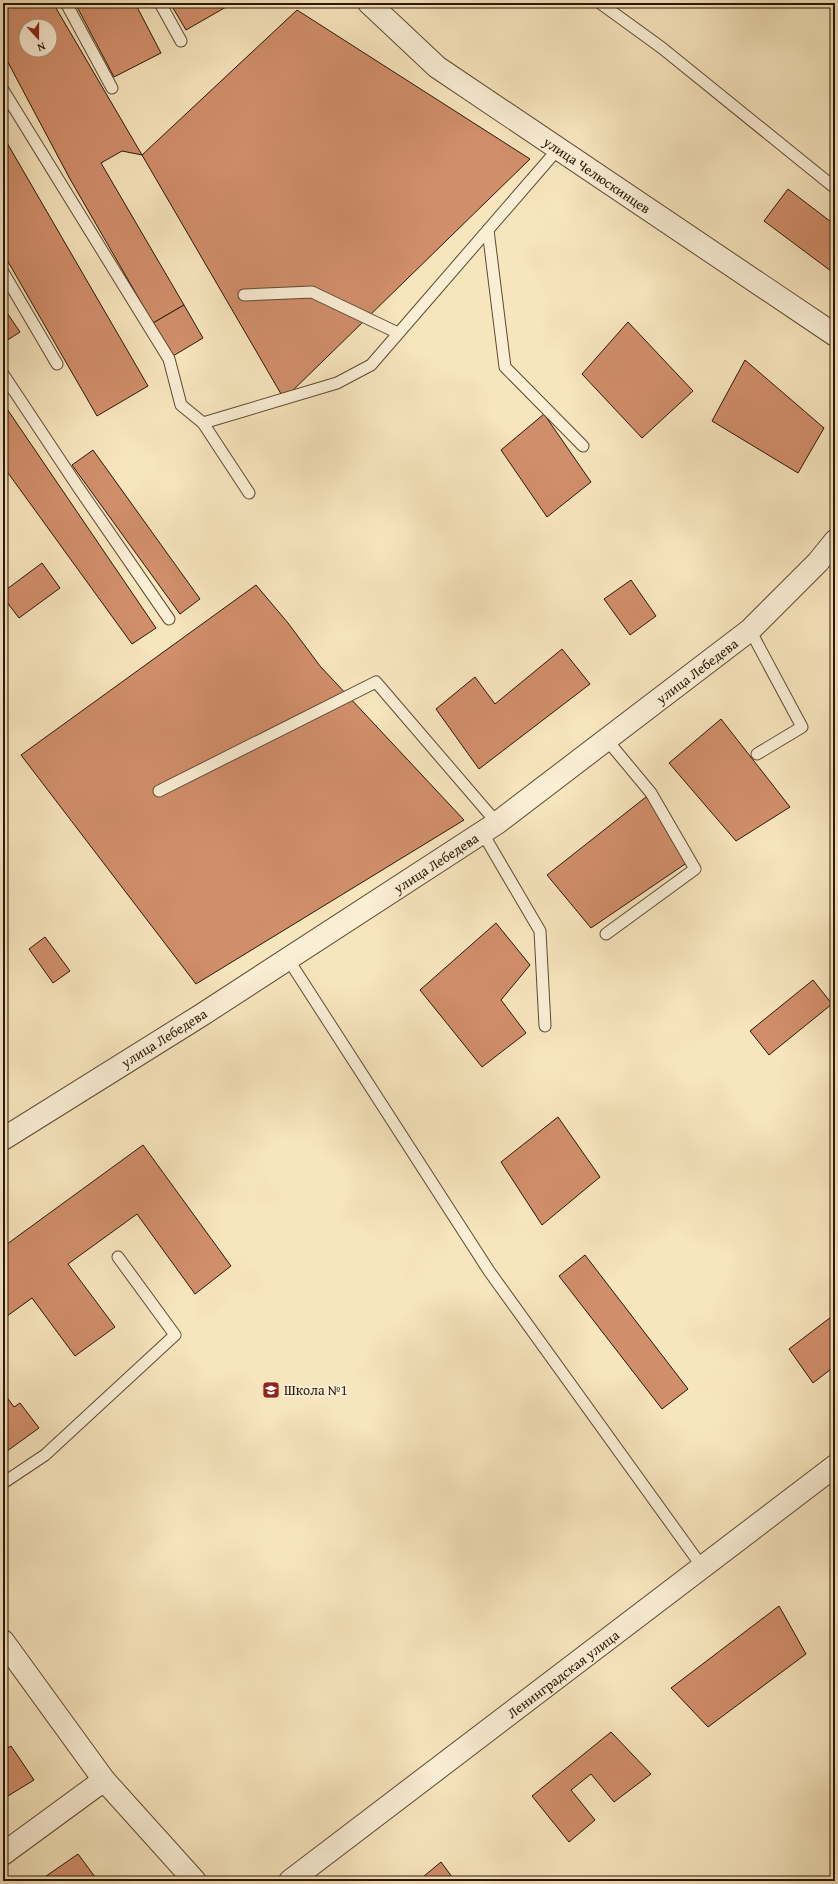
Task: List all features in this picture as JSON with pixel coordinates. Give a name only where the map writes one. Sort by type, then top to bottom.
[{"type":"street","name":"улица Челюскинцев","points":[[369,3],[437,67],[835,335]]},
{"type":"street","name":"улица Лебедева","points":[[3,1139],[288,959],[490,828],[750,630],[818,562],[835,542]]},
{"type":"street","name":"Ленинградская улица","points":[[290,1881],[835,1466]]},
{"type":"street","points":[[3,1641],[104,1780],[196,1881]]},
{"type":"street","points":[[3,1854],[104,1780]]},
{"type":"lane","points":[[66,3],[112,88]]},
{"type":"lane","points":[[160,3],[182,41]]},
{"type":"lane","points":[[600,3],[662,48],[835,188]]},
{"type":"lane","points":[[3,90],[169,359],[181,405],[203,423],[249,493]]},
{"type":"lane","points":[[203,423],[337,383],[371,365],[558,149]]},
{"type":"lane","points":[[488,230],[505,367],[583,446]]},
{"type":"lane","points":[[3,272],[57,364]]},
{"type":"lane","points":[[244,295],[312,292],[398,333]]},
{"type":"lane","points":[[3,374],[78,487],[169,619]]},
{"type":"lane","points":[[750,630],[802,727],[758,754]]},
{"type":"lane","points":[[159,792],[376,682],[490,828],[540,931],[545,1026]]},
{"type":"lane","points":[[606,934],[695,869],[651,793],[607,740]]},
{"type":"lane","points":[[288,959],[489,1271],[703,1568]]},
{"type":"lane","points":[[3,1483],[45,1455],[175,1335],[118,1257]]},
{"type":"building","points":[[3,3],[53,3],[142,155],[122,151],[101,163],[184,305],[153,323],[70,179],[3,53]]},
{"type":"building","points":[[75,3],[135,3],[161,53],[114,77]]},
{"type":"building","points":[[170,3],[233,3],[186,30]]},
{"type":"building","points":[[297,10],[530,159],[284,399],[142,155]]},
{"type":"building","points":[[3,136],[148,386],[97,416],[3,253]]},
{"type":"building","points":[[788,189],[835,225],[835,274],[764,221]]},
{"type":"building","points":[[184,305],[203,338],[173,356],[153,323]]},
{"type":"building","points":[[3,307],[20,332],[3,343]]},
{"type":"building","points":[[628,322],[693,391],[642,438],[582,374]]},
{"type":"building","points":[[745,360],[824,428],[798,473],[712,421]]},
{"type":"building","points":[[3,403],[156,628],[132,644],[3,466]]},
{"type":"building","points":[[544,414],[591,482],[547,517],[501,450]]},
{"type":"building","points":[[93,450],[200,599],[180,614],[72,465]]},
{"type":"building","points":[[42,563],[60,588],[19,618],[3,597],[3,592]]},
{"type":"building","points":[[631,580],[656,616],[630,635],[604,599]]},
{"type":"building","points":[[256,585],[288,623],[320,666],[464,820],[196,984],[21,755]]},
{"type":"building","points":[[562,649],[590,684],[479,769],[436,709],[475,677],[495,704]]},
{"type":"building","points":[[721,719],[790,807],[736,841],[669,763]]},
{"type":"building","points":[[651,793],[691,860],[591,928],[547,875]]},
{"type":"building","points":[[496,923],[530,965],[501,1000],[526,1033],[482,1067],[420,990]]},
{"type":"building","points":[[45,937],[70,971],[53,983],[29,949]]},
{"type":"building","points":[[813,980],[832,1004],[769,1055],[750,1031]]},
{"type":"building","points":[[558,1117],[600,1177],[542,1225],[501,1162]]},
{"type":"building","points":[[143,1145],[231,1266],[195,1294],[137,1214],[68,1264],[115,1327],[75,1356],[32,1298],[3,1319],[3,1247]]},
{"type":"building","points":[[585,1255],[688,1389],[662,1409],[559,1276]]},
{"type":"building","points":[[835,1314],[835,1366],[813,1383],[789,1349]]},
{"type":"building","points":[[3,1392],[14,1407],[20,1403],[39,1428],[3,1454]]},
{"type":"building","points":[[779,1606],[806,1654],[708,1727],[671,1688]]},
{"type":"building","points":[[611,1732],[651,1774],[614,1802],[591,1774],[571,1790],[595,1820],[569,1842],[532,1796]]},
{"type":"building","points":[[11,1746],[34,1780],[3,1799],[3,1751]]},
{"type":"building","points":[[78,1854],[98,1881],[39,1881]]},
{"type":"building","points":[[441,1862],[455,1881],[418,1881]]},
{"type":"place","name":"Школа №1","points":[[271,1390]]}]
